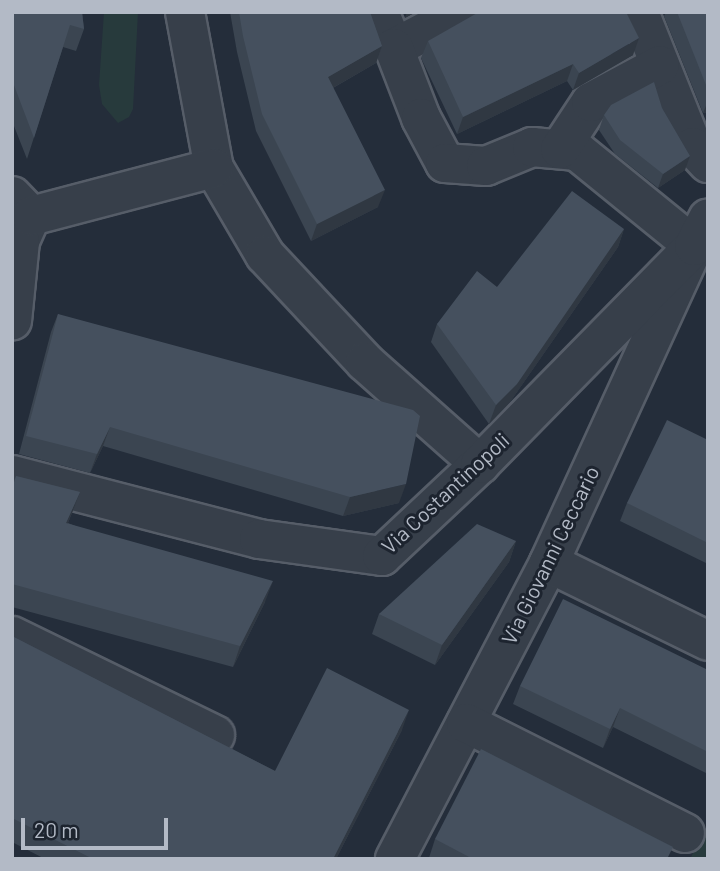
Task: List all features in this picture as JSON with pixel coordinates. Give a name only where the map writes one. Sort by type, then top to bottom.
[{"type":"street","points":[[184,12],[214,168],[265,255],[365,362],[480,464]]},
{"type":"street","points":[[379,12],[421,118],[445,163],[486,166],[532,147],[577,151],[701,232]]},
{"type":"street","points":[[394,48],[463,12]]},
{"type":"street","points":[[639,12],[693,147],[708,163]]},
{"type":"street","points":[[560,149],[591,102],[660,65]]},
{"type":"street","points":[[12,321],[22,206],[214,168]]},
{"type":"street","name":"Via Costantinopoli","points":[[12,475],[259,539],[382,556],[480,464],[701,232]]},
{"type":"street","name":"Via Giovanni Ceccario","points":[[394,859],[549,562],[701,232]]},
{"type":"street","points":[[549,562],[708,641]]},
{"type":"street","points":[[12,636],[215,735]]},
{"type":"street","points":[[466,723],[685,833]]},
{"type":"shaded area","points":[[104,12],[138,12],[133,109],[129,117],[118,123],[102,104],[99,85]]},
{"type":"shaded area","points":[[708,824],[708,859],[690,859]]},
{"type":"building","points":[[12,12],[82,12],[84,29],[70,25],[34,138],[12,80]]},
{"type":"building","points":[[239,12],[370,12],[382,46],[328,77],[385,190],[317,224],[262,114]]},
{"type":"building","points":[[479,12],[626,12],[639,38],[579,73],[573,64],[463,117],[428,41]]},
{"type":"building","points":[[677,12],[708,12],[708,90]]},
{"type":"building","points":[[654,82],[662,108],[690,156],[663,174],[620,140],[604,115],[611,105]]},
{"type":"building","points":[[572,191],[624,229],[517,384],[496,405],[437,324],[477,271],[497,287]]},
{"type":"building","points":[[58,314],[413,410],[420,416],[406,484],[350,497],[110,427],[97,454],[26,436]]},
{"type":"building","points":[[667,420],[708,440],[708,543],[627,503]]},
{"type":"building","points":[[16,476],[80,492],[66,523],[273,581],[240,646],[12,584],[12,489]]},
{"type":"building","points":[[477,524],[516,541],[442,645],[379,614]]},
{"type":"building","points":[[563,599],[708,670],[708,752],[620,708],[610,729],[520,686]]},
{"type":"building","points":[[12,636],[275,771],[327,668],[409,710],[333,859],[93,859],[12,818]]},
{"type":"building","points":[[481,749],[673,847],[667,859],[473,859],[435,839]]}]
